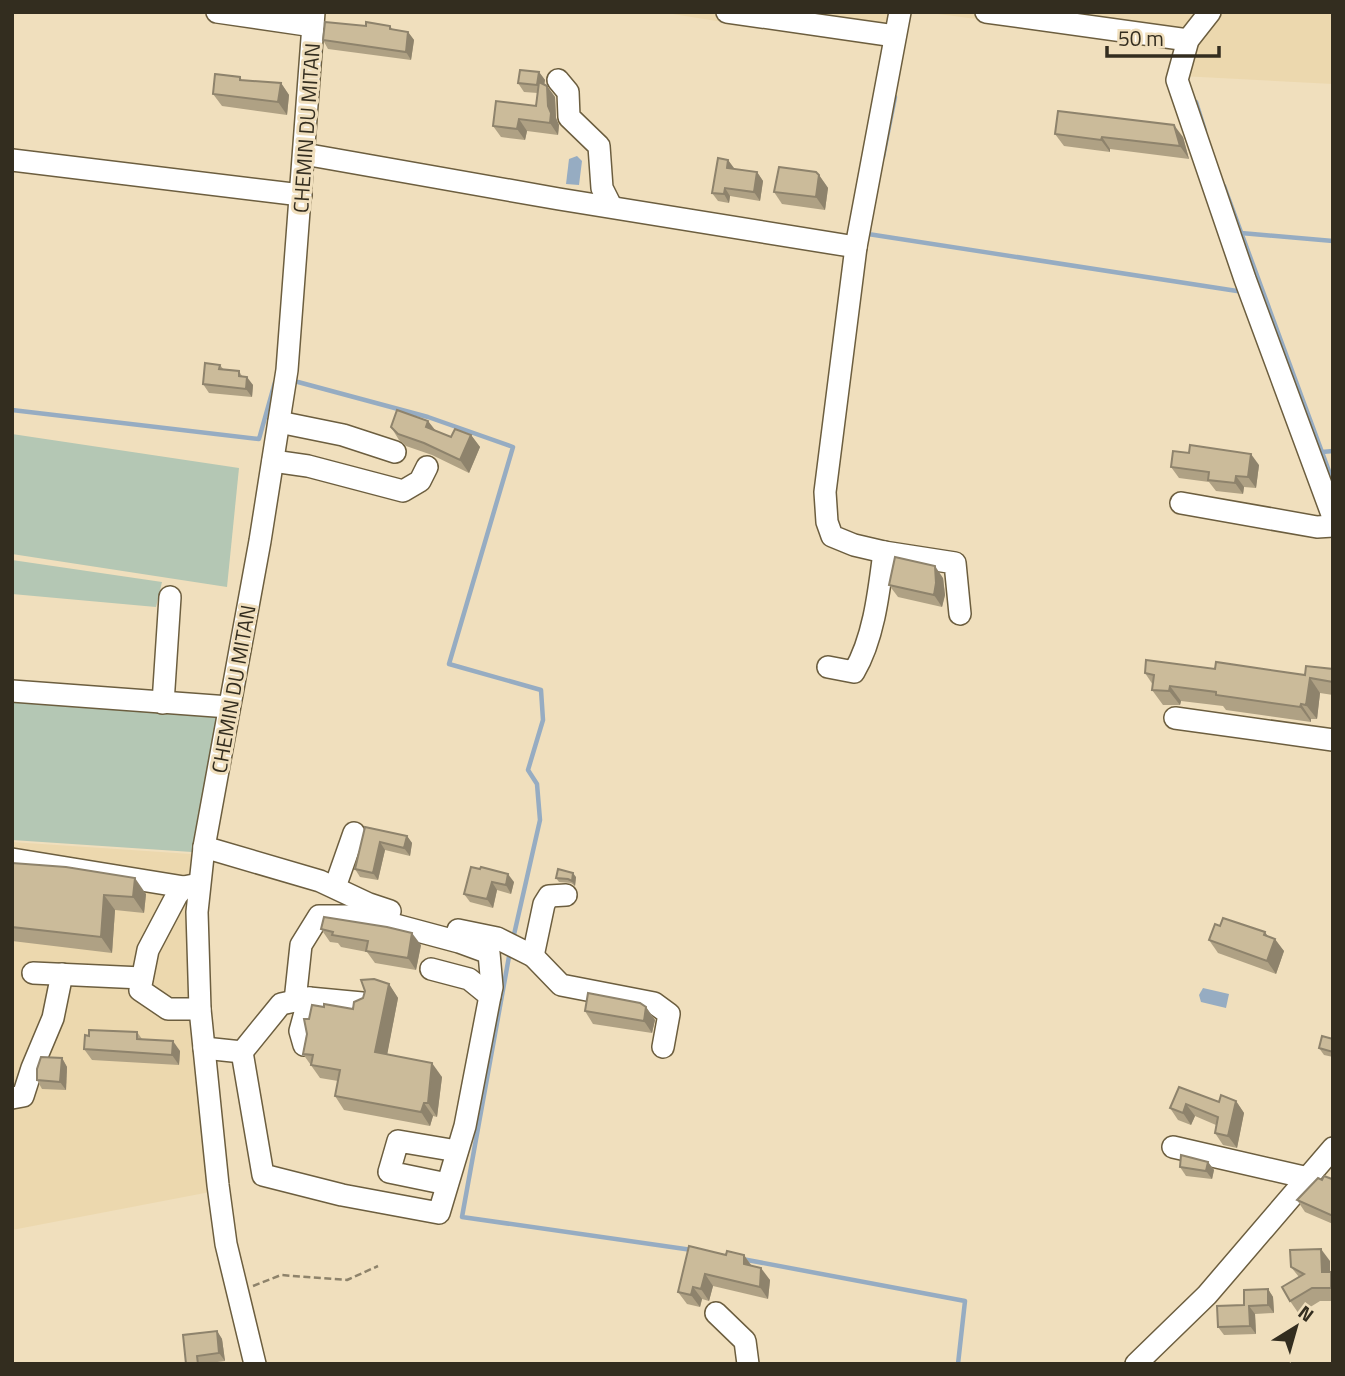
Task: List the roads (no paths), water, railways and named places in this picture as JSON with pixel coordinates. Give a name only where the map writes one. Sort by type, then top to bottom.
[{"type":"street","points":[[218,12],[314,19]]},
{"type":"street","points":[[727,12],[895,36]]},
{"type":"street","points":[[900,12],[856,247],[825,492],[827,522],[832,536],[854,545],[955,563],[960,614]]},
{"type":"street","points":[[986,12],[1188,40]]},
{"type":"street","points":[[1210,12],[1188,40],[1177,80],[1245,279],[1333,517]]},
{"type":"street","name":"CHEMIN DU MITAN","points":[[255,1364],[237,1292],[218,1185],[200,1009],[191,885],[204,847],[287,370],[314,19]]},
{"type":"street","points":[[558,80],[568,92],[569,117],[599,146],[602,188],[611,206]]},
{"type":"street","points":[[304,153],[747,231],[856,247]]},
{"type":"street","points":[[12,160],[301,195]]},
{"type":"street","points":[[279,422],[343,435],[396,452]]},
{"type":"street","points":[[273,461],[309,466],[403,491],[420,481],[427,467]]},
{"type":"street","points":[[1181,503],[1317,527],[1333,526]]},
{"type":"street","points":[[828,667],[854,671],[864,655],[884,552]]},
{"type":"street","points":[[163,702],[170,597]]},
{"type":"street","points":[[12,691],[229,707]]},
{"type":"street","points":[[1175,718],[1333,740]]},
{"type":"street","points":[[335,887],[354,833]]},
{"type":"street","points":[[204,847],[320,881],[369,904],[444,928],[474,926],[533,956],[561,985],[654,1003],[670,1014],[663,1048]]},
{"type":"street","points":[[12,859],[191,885],[148,950],[140,990],[168,1009],[200,1009]]},
{"type":"street","points":[[533,956],[544,904],[549,896],[566,895]]},
{"type":"street","points":[[304,1045],[300,1031],[302,999],[301,945],[319,916],[362,916],[459,942],[489,953],[492,987],[465,1126],[439,1213],[342,1195],[263,1175],[242,1052],[281,1004],[302,999],[362,1003]]},
{"type":"street","points":[[432,969],[468,979],[490,996]]},
{"type":"street","points":[[33,973],[142,978]]},
{"type":"street","points":[[12,1098],[23,1096],[53,1018],[62,974]]},
{"type":"street","points":[[204,1048],[242,1052]]},
{"type":"street","points":[[447,1184],[389,1172],[398,1141],[457,1151]]},
{"type":"street","points":[[1173,1147],[1308,1178]]},
{"type":"street","points":[[1136,1364],[1207,1295],[1333,1149]]},
{"type":"street","points":[[716,1313],[745,1341],[748,1364]]},
{"type":"water","points":[[577,156],[582,161],[579,185],[566,184],[569,159]]},
{"type":"water","points":[[1203,988],[1229,994],[1226,1008],[1201,1002],[1199,995]]},
{"type":"waterway","points":[[883,157],[895,97]]},
{"type":"waterway","points":[[1196,102],[1205,131]]},
{"type":"waterway","points":[[1224,186],[1333,482]]},
{"type":"waterway","points":[[869,231],[868,234],[1237,291]]},
{"type":"waterway","points":[[1241,233],[1333,241]]},
{"type":"waterway","points":[[12,410],[259,439],[277,380]]},
{"type":"waterway","points":[[298,382],[428,417],[513,447],[449,664],[541,690],[543,720],[528,770],[537,784],[540,820],[513,939]]},
{"type":"waterway","points":[[1322,452],[1333,451]]},
{"type":"waterway","points":[[510,951],[462,1217],[692,1250]]},
{"type":"waterway","points":[[742,1259],[965,1301],[958,1364]]}]
